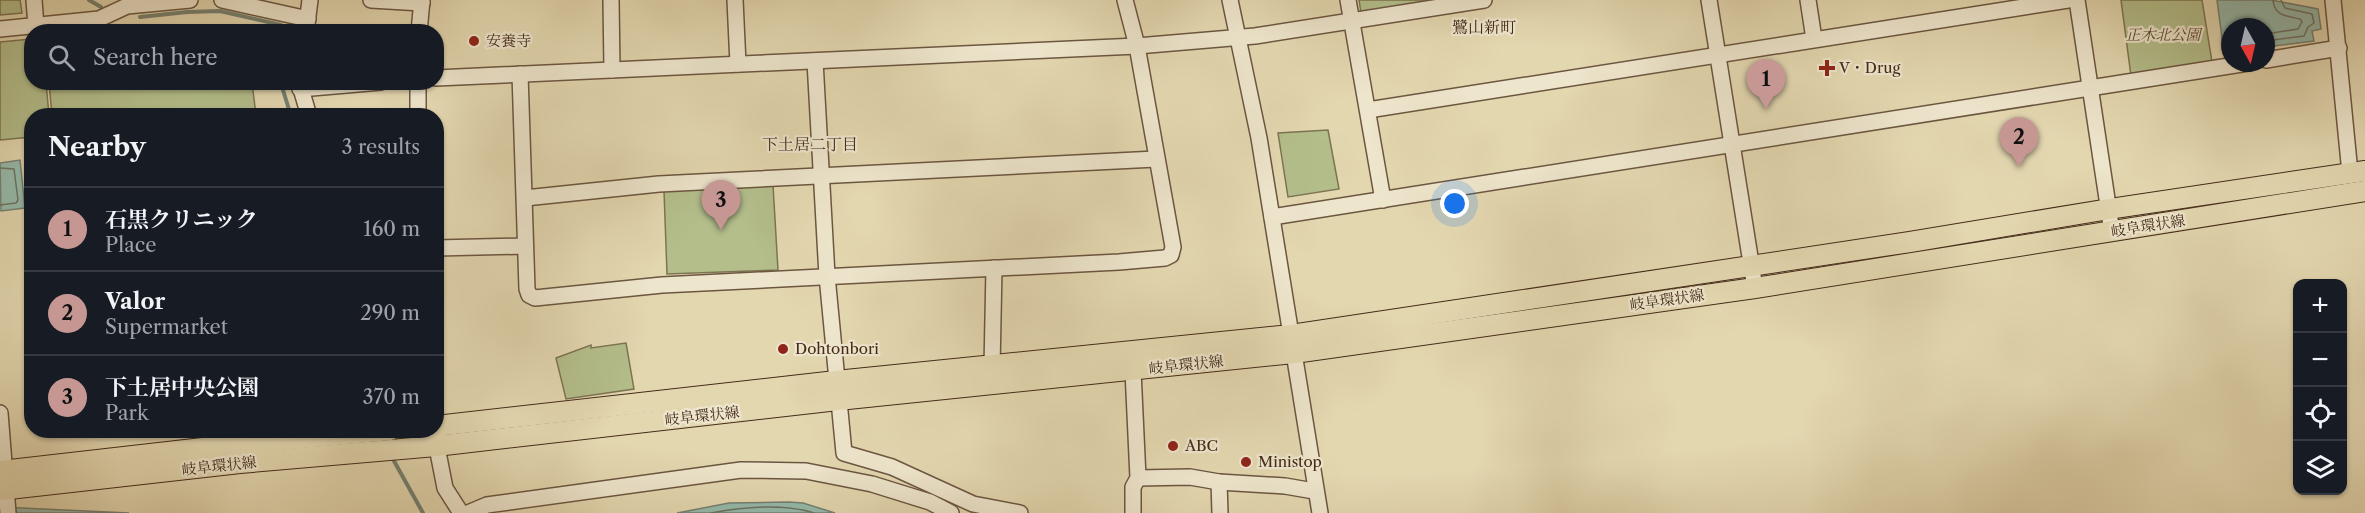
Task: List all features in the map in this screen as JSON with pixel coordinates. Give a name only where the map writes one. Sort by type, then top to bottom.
[{"type":"main road","name":"岐阜環状線","points":[[444,433],[836,391],[1133,371],[1751,267],[2109,209],[2358,172]]},
{"type":"main road","name":"岐阜環状線","points":[[836,391],[992,366],[1173,346],[1292,344],[1755,288],[2365,191]]},
{"type":"main road","name":"岐阜環状線","points":[[5,489],[238,444],[303,438]]},
{"type":"main road","name":"岐阜環状線","points":[[5,489],[240,463],[409,438]]},
{"type":"street","points":[[34,0],[36,24]]},
{"type":"street","points":[[57,24],[99,20],[127,6],[190,0]]},
{"type":"street","points":[[222,0],[304,24]]},
{"type":"street","points":[[307,24],[310,0]]},
{"type":"street","points":[[371,0],[422,2],[420,24]]},
{"type":"street","points":[[611,0],[612,70]]},
{"type":"street","points":[[735,0],[738,64]]},
{"type":"street","points":[[520,74],[527,289],[529,295],[535,298],[662,285],[1165,258],[1171,255],[1173,247],[1137,46],[1125,0]]},
{"type":"street","points":[[1230,0],[1259,138],[1314,491],[1320,513]]},
{"type":"street","points":[[1348,0],[1383,200]]},
{"type":"street","points":[[444,78],[1137,46],[1238,37],[1352,22],[1484,0]]},
{"type":"street","points":[[1709,0],[1755,288]]},
{"type":"street","points":[[1808,0],[1814,39]]},
{"type":"street","points":[[1368,110],[2068,0]]},
{"type":"street","points":[[2077,0],[2112,232]]},
{"type":"street","points":[[2333,0],[2358,172]]},
{"type":"street","points":[[0,29],[24,27]]},
{"type":"street","points":[[2275,59],[2339,48]]},
{"type":"street","points":[[815,61],[827,276],[836,391],[844,453],[892,467],[973,504],[1020,513]]},
{"type":"street","points":[[1272,217],[2221,67]]},
{"type":"street","points":[[301,90],[307,108]]},
{"type":"street","points":[[418,90],[418,108]]},
{"type":"street","points":[[525,198],[659,184],[1156,159]]},
{"type":"street","points":[[444,248],[525,246]]},
{"type":"street","points":[[992,366],[994,268]]},
{"type":"street","points":[[1133,371],[1138,478],[1133,487],[1133,513]]},
{"type":"street","points":[[0,412],[5,489]]},
{"type":"street","points":[[437,438],[445,488],[461,513]]},
{"type":"street","points":[[468,513],[487,505],[741,470],[806,471],[873,484],[930,502],[951,513]]},
{"type":"street","points":[[1138,478],[1190,477],[1314,491]]},
{"type":"street","points":[[1219,482],[1220,513]]},
{"type":"green space","points":[[0,0],[20,0],[22,13],[0,15]]},
{"type":"green space","points":[[1359,0],[1441,0],[1361,13]]},
{"type":"green space","name":"正木北公園","points":[[2121,0],[2202,0],[2212,62],[2131,76]]},
{"type":"green space","points":[[24,40],[24,90],[47,90],[48,108],[24,108],[24,138],[0,140],[0,42]]},
{"type":"green space","points":[[50,90],[253,90],[255,108],[51,108]]},
{"type":"green space","points":[[1328,130],[1339,189],[1288,197],[1278,133]]},
{"type":"green space","points":[[773,185],[778,270],[667,274],[664,191]]},
{"type":"green space","points":[[626,343],[634,389],[566,399],[556,358],[591,345],[591,348]]},
{"type":"water","points":[[2217,0],[2271,0],[2318,9],[2321,29],[2312,31],[2314,41],[2275,46],[2275,18],[2221,18],[2221,30]]},
{"type":"water","points":[[20,160],[24,208],[1,211],[0,163]]},
{"type":"water","points":[[729,503],[803,503],[835,513],[677,513]]},
{"type":"water","points":[[0,507],[129,513],[0,513]]},
{"type":"waterway","points":[[89,0],[101,7]]},
{"type":"waterway","points":[[140,17],[220,11],[277,24]]},
{"type":"waterway","points":[[283,90],[289,108]]},
{"type":"waterway","points":[[394,461],[423,513]]},
{"type":"place","name":"安養寺","points":[[474,41]]},
{"type":"place","name":"V・Drug","points":[[1827,68]]},
{"type":"place","name":"石黒クリニック","points":[[1766,109]]},
{"type":"place","name":"Valor","points":[[2019,167]]},
{"type":"place","name":"下土居中央公園","points":[[721,230]]},
{"type":"place","name":"Dohtonbori","points":[[783,349]]},
{"type":"place","name":"ABC","points":[[1173,446]]},
{"type":"place","name":"Ministop","points":[[1246,462]]},
{"type":"district","name":"鷺山新町","points":[[1484,27]]},
{"type":"district","name":"下土居二丁目","points":[[810,144]]}]
